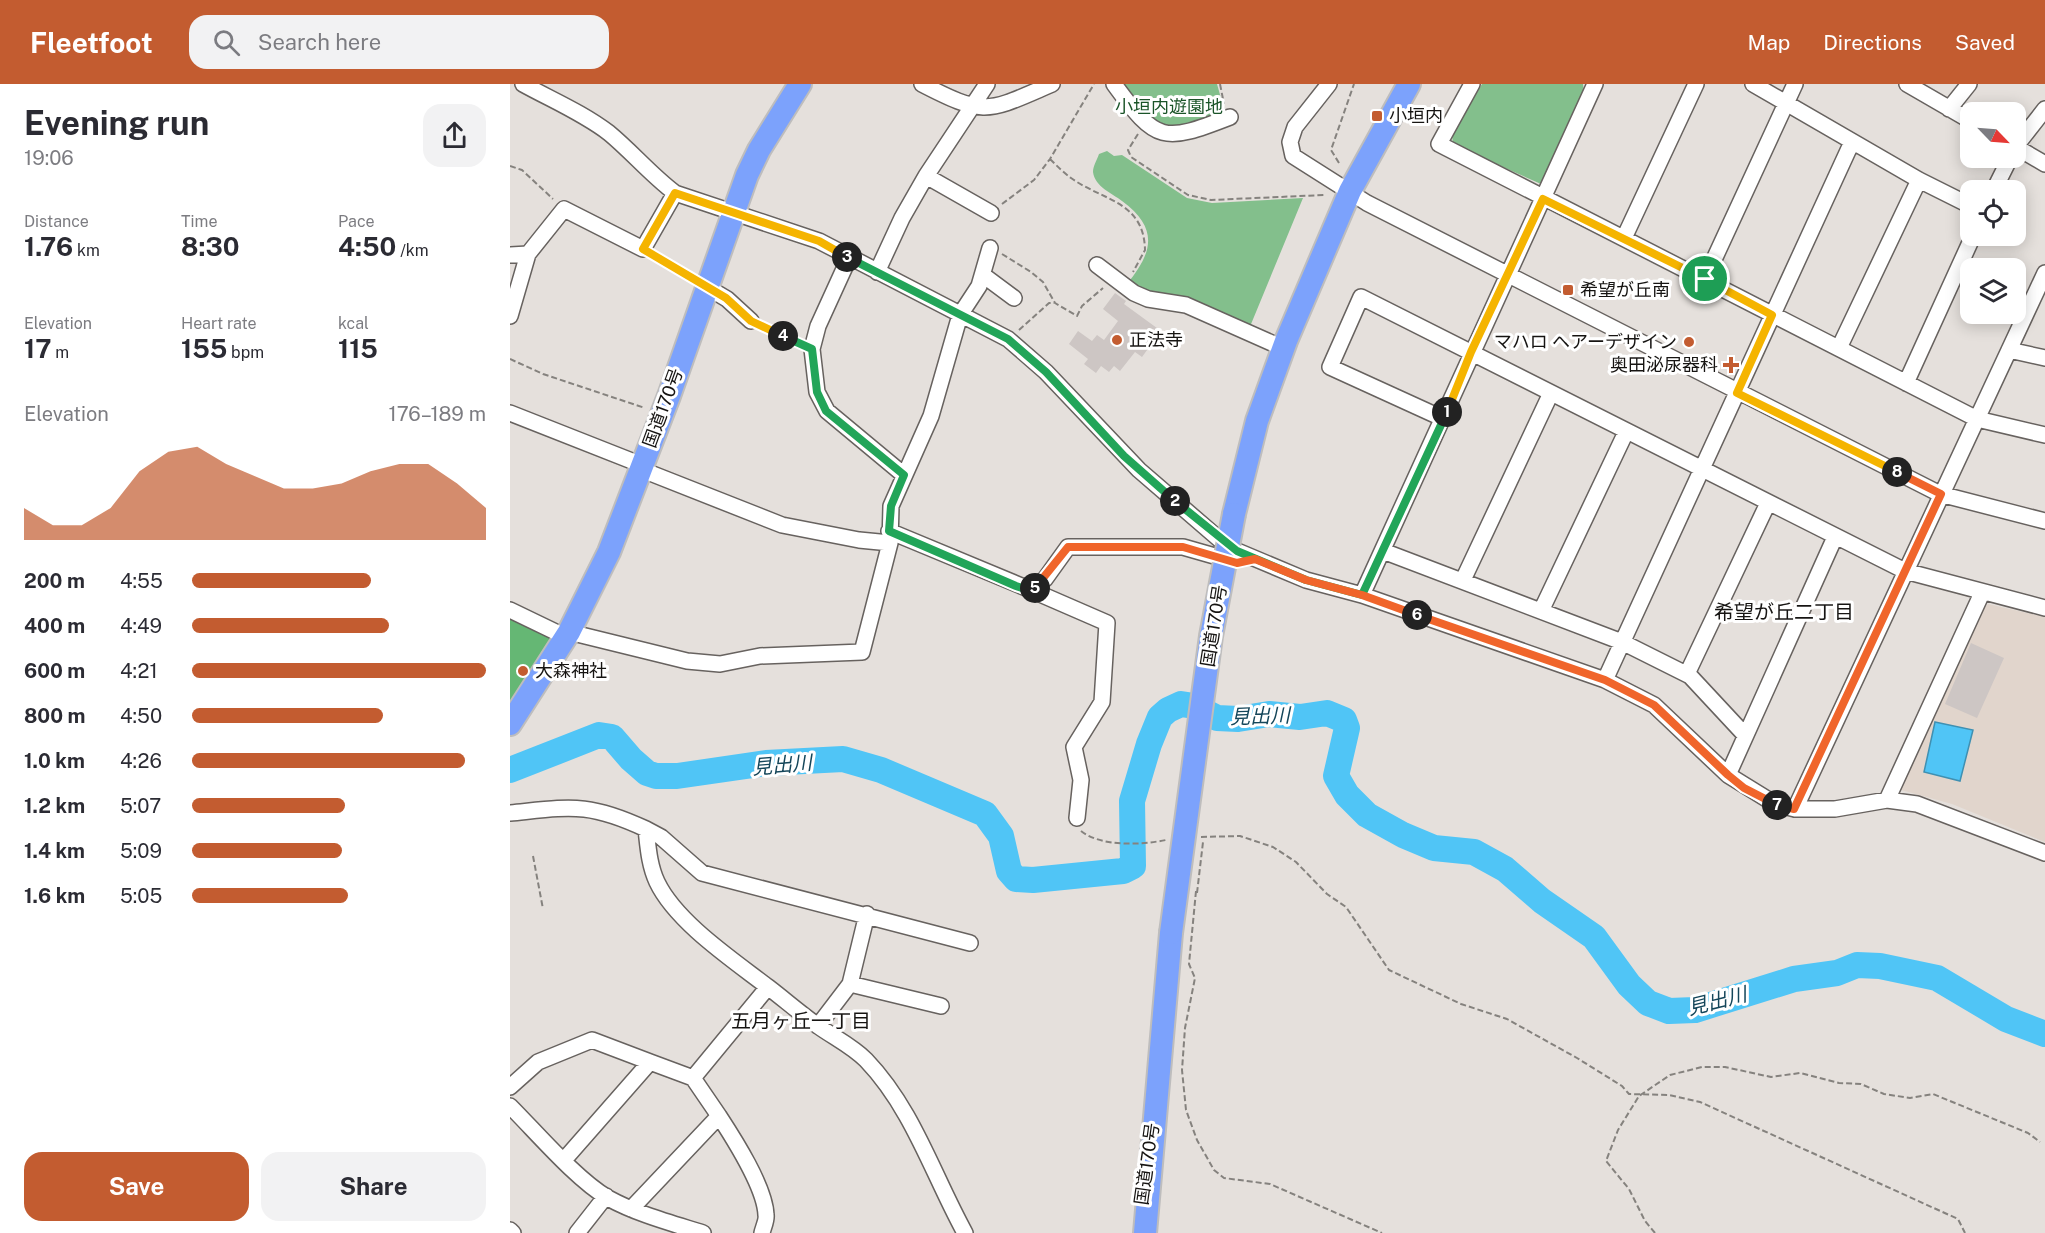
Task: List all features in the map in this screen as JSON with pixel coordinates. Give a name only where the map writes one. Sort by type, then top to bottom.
[{"type":"highway","name":"国道170号","points":[[510,724],[568,634],[609,552],[662,414],[732,212],[759,150],[800,84]]},
{"type":"highway","name":"国道170号","points":[[1145,1233],[1171,933],[1211,636],[1234,514],[1257,421],[1283,348],[1350,191],[1409,84]]},
{"type":"highway","name":"国道170号","points":[[1137,1233],[1156,1095]]},
{"type":"street","points":[[523,84],[591,121],[675,193],[819,241],[1008,339],[1046,372],[1139,470],[1219,539],[1255,559],[1605,680],[1654,705],[1728,775],[1775,804],[1794,809],[1835,809],[1887,800],[1917,804],[2045,853]]},
{"type":"street","points":[[922,84],[973,107],[986,108],[1007,104],[1052,84]]},
{"type":"street","points":[[877,272],[902,218],[926,176],[987,84]]},
{"type":"street","points":[[1114,84],[1144,124],[1169,136],[1191,132],[1230,117]]},
{"type":"street","points":[[1329,84],[1295,127],[1290,142],[1293,156],[1367,203],[1737,393],[1941,494],[2045,521]]},
{"type":"street","points":[[1472,84],[1438,144],[1977,419],[2045,435]]},
{"type":"street","points":[[1362,595],[1595,84]]},
{"type":"street","points":[[1624,238],[1696,84]]},
{"type":"street","points":[[1753,84],[1919,180],[1960,200]]},
{"type":"street","points":[[1705,279],[1795,84]]},
{"type":"street","points":[[1907,84],[1960,115]]},
{"type":"street","points":[[1949,109],[1969,84]]},
{"type":"street","points":[[2026,133],[2045,109]]},
{"type":"street","points":[[1605,680],[1852,142]]},
{"type":"street","points":[[2026,152],[2045,164]]},
{"type":"street","points":[[926,176],[991,213]]},
{"type":"street","points":[[1839,348],[1919,180]]},
{"type":"street","points":[[510,316],[528,254],[564,209],[643,249],[675,193]]},
{"type":"street","points":[[1906,382],[1968,246]]},
{"type":"street","points":[[510,610],[568,634],[687,661],[720,664],[760,656],[862,651],[889,537],[891,506],[939,396],[960,315],[983,276],[990,248]]},
{"type":"street","points":[[510,255],[528,254]]},
{"type":"street","points":[[849,258],[818,326],[812,349],[817,392],[826,411],[904,475]]},
{"type":"street","points":[[1097,266],[1148,299],[1186,305],[1283,348]]},
{"type":"street","points":[[1794,809],[2045,273]]},
{"type":"street","points":[[983,276],[1014,298]]},
{"type":"street","points":[[705,286],[726,298],[751,321]]},
{"type":"street","points":[[1444,419],[1330,367],[1361,297],[1905,571],[2045,608]]},
{"type":"street","points":[[2009,350],[2045,358]]},
{"type":"street","points":[[1463,580],[1551,393]]},
{"type":"street","points":[[510,413],[782,525],[859,540],[889,537],[1031,591],[1107,623],[1102,702],[1074,747],[1081,780],[1077,818]]},
{"type":"street","points":[[1541,611],[1626,432]]},
{"type":"street","points":[[1687,674],[1768,503]]},
{"type":"street","points":[[1728,775],[1744,734],[1835,537]]},
{"type":"street","points":[[1031,591],[1045,579],[1068,547],[1183,547],[1237,563],[1255,559]]},
{"type":"street","points":[[1383,551],[1622,642],[1687,674],[1744,734]]},
{"type":"street","points":[[1887,800],[1982,593]]},
{"type":"street","points":[[510,813],[587,807],[613,813],[661,837],[702,873],[867,914],[970,943]]},
{"type":"street","points":[[646,829],[649,859],[657,882],[671,903],[699,930],[768,987],[818,1026],[853,1047],[868,1062],[902,1110],[927,1151],[965,1233]]},
{"type":"street","points":[[818,1026],[850,984],[867,914]]},
{"type":"street","points":[[850,984],[941,1006]]},
{"type":"street","points":[[693,1078],[768,987]]},
{"type":"street","points":[[510,1087],[538,1062],[592,1040],[693,1078],[744,1153],[767,1215],[762,1233]]},
{"type":"street","points":[[564,1160],[650,1062]]},
{"type":"street","points":[[510,1106],[564,1160],[606,1196],[631,1209],[703,1233]]},
{"type":"street","points":[[631,1209],[719,1116]]},
{"type":"street","points":[[577,1233],[606,1196]]},
{"type":"path","points":[[991,213],[1034,180],[1050,159],[1094,84]]},
{"type":"path","points":[[1220,84],[1230,117]]},
{"type":"path","points":[[1339,163],[1331,150],[1354,84]]},
{"type":"path","points":[[1144,124],[1128,150],[1131,157],[1188,195],[1211,200],[1324,195]]},
{"type":"path","points":[[990,248],[1031,272],[1043,282],[1055,303],[1077,316],[1082,306],[1119,281],[1140,263],[1145,250],[1140,223],[1128,209],[1072,179],[1050,159]]},
{"type":"path","points":[[510,166],[522,170],[564,209]]},
{"type":"path","points":[[643,249],[705,286]]},
{"type":"path","points":[[1008,339],[1048,303],[1055,303]]},
{"type":"path","points":[[751,321],[812,349]]},
{"type":"path","points":[[510,359],[543,374],[662,414]]},
{"type":"path","points":[[1077,818],[1076,826],[1093,838],[1125,843],[1176,838]]},
{"type":"path","points":[[1204,836],[1189,964],[1195,978],[1185,1028],[1182,1070],[1186,1110],[1197,1140],[1214,1170],[1224,1178],[1270,1184],[1382,1233]]},
{"type":"path","points":[[1194,837],[1240,836],[1273,847],[1296,862],[1327,894],[1346,907],[1389,970],[1461,1004],[1507,1019],[1578,1058],[1622,1086],[1629,1094],[1669,1095],[1700,1102],[1958,1219],[1965,1233]]},
{"type":"path","points":[[1165,840],[1170,847]]},
{"type":"path","points":[[533,856],[543,909]]},
{"type":"path","points":[[1193,885],[1197,893]]},
{"type":"path","points":[[1655,1233],[1629,1189],[1606,1161],[1618,1130],[1639,1096],[1670,1075],[1702,1067],[1725,1067],[1771,1077],[1800,1073],[1839,1083],[1861,1084],[1884,1094],[1910,1098],[1933,1094],[2028,1133],[2040,1142]]},
{"type":"shaded area","points":[[1988,604],[2045,617],[2045,842],[1952,804],[1901,790],[1899,787],[1980,610]]},
{"type":"green space","name":"小垣内遊園地","points":[[1118,84],[1217,84],[1226,116],[1186,129],[1148,123]]},
{"type":"green space","points":[[1482,84],[1583,84],[1584,92],[1541,184],[1453,145],[1452,134]]},
{"type":"green space","points":[[1107,151],[1114,156],[1122,155],[1187,198],[1212,203],[1303,198],[1249,329],[1148,296],[1127,284],[1142,262],[1148,241],[1147,231],[1134,211],[1100,186],[1094,177],[1093,170],[1099,154]]},
{"type":"green space","name":"大森神社","points":[[510,618],[551,637],[552,642],[510,710]]},
{"type":"water","points":[[1935,722],[1973,730],[1960,781],[1924,772]]},
{"type":"building","points":[[1115,293],[1126,301],[1124,304],[1161,331],[1142,357],[1135,352],[1120,371],[1114,366],[1109,372],[1101,366],[1096,373],[1084,364],[1088,359],[1069,344],[1078,331],[1092,341],[1097,335],[1104,340],[1118,321],[1103,309]]},
{"type":"building","points":[[1971,643],[2004,658],[1977,718],[1945,704]]},
{"type":"waterway","name":"見出川","points":[[510,770],[599,735],[612,737],[631,759],[647,773],[656,776],[677,776],[766,763],[843,759],[881,770],[985,814],[1001,836],[1009,871],[1016,879],[1033,880],[1123,871],[1133,866],[1132,801],[1149,744],[1160,717],[1168,710],[1181,704],[1194,706],[1217,718],[1238,719],[1269,714],[1300,717],[1327,713],[1344,720],[1347,728],[1336,776],[1347,795],[1367,815],[1403,835],[1434,848],[1474,852],[1505,869],[1542,901],[1594,937],[1629,985],[1648,1003],[1669,1011],[1695,1010],[1794,979],[1837,973],[1857,965],[1880,966],[1937,978],[2006,1019],[2045,1034]]},
{"type":"place","name":"小垣内","points":[[1377,116]]},
{"type":"place","name":"希望が丘南","points":[[1568,290]]},
{"type":"place","name":"正法寺","points":[[1117,340]]},
{"type":"place","name":"マハロ ヘアーデザイン","points":[[1689,342]]},
{"type":"place","name":"奥田泌尿器科","points":[[1731,365]]},
{"type":"place","name":"大森神社","points":[[523,671]]},
{"type":"district","name":"希望が丘二丁目","points":[[1784,612]]},
{"type":"district","name":"五月ヶ丘一丁目","points":[[801,1021]]},
{"type":"route","points":[[1705,279],[1543,199],[1471,352],[1444,419],[1362,595],[1306,580],[1237,551],[1219,539],[1139,470],[1046,372],[1008,339],[819,241],[675,193],[643,249],[726,298],[751,321],[812,349],[817,392],[826,411],[904,475],[891,506],[889,531],[967,566],[1031,591],[1045,579],[1068,547],[1183,547],[1237,563],[1255,559],[1306,580],[1362,595],[1605,680],[1654,705],[1744,788],[1775,804],[1794,809],[1941,494],[1737,393],[1772,315],[1705,279]]}]
